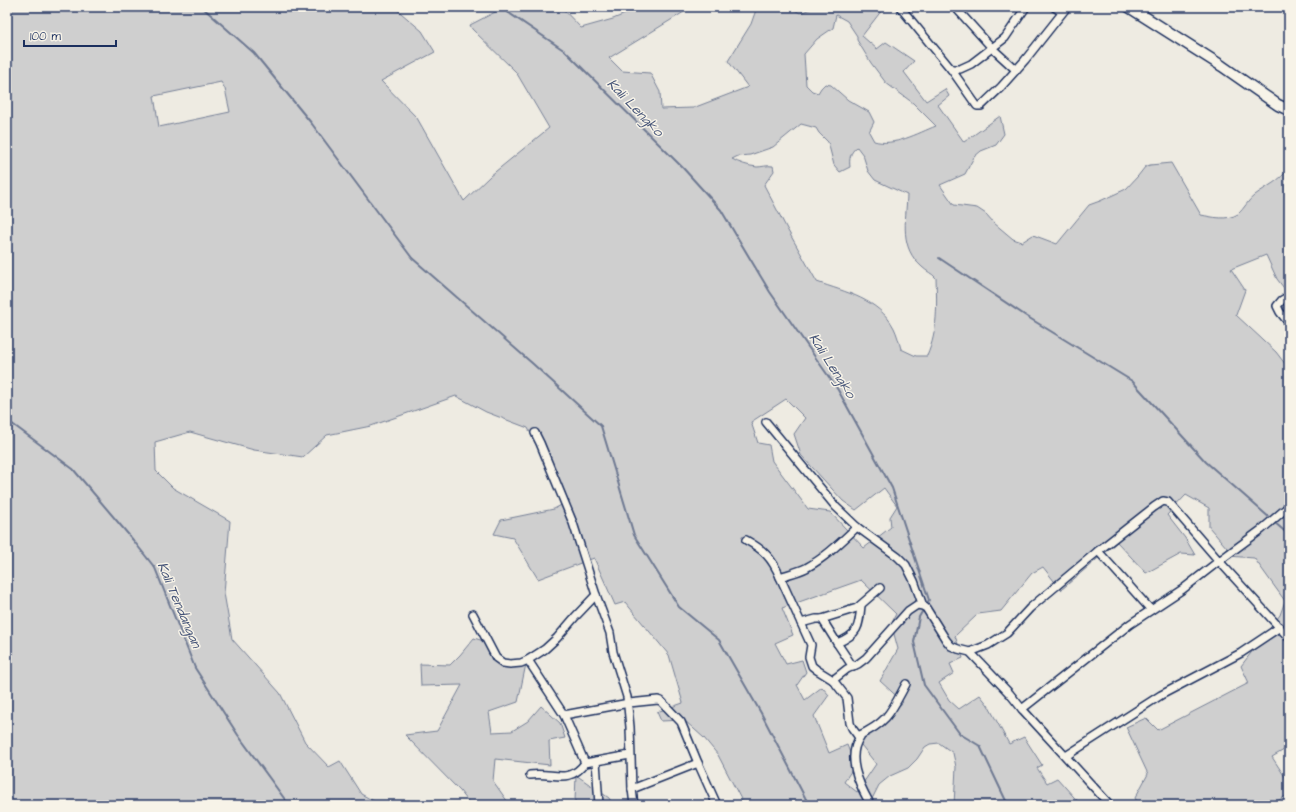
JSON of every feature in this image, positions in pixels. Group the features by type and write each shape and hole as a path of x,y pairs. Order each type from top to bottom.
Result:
{"street":[{"path":"901,7 952,69 977,106 979,106 1001,87 1064,10 1054,7"},
{"path":"955,7 993,49 1016,70"},
{"path":"952,69 956,70 966,67 993,49 1005,38 1026,7"},
{"path":"1129,7 1222,66 1278,106 1289,110"},
{"path":"1289,296 1282,300 1277,306 1289,323"},
{"path":"766,422 836,507 857,527 898,557 906,565 924,607 951,646 970,652 1110,805"},
{"path":"535,433 561,491 573,523 610,633 613,652 629,703 630,755 634,805"},
{"path":"970,652 988,645 1007,633 1030,608 1098,551 1154,507 1166,501 1289,638"},
{"path":"1022,709 1130,624 1261,530 1286,508"},
{"path":"780,577 805,568 820,560 836,548 857,527"},
{"path":"746,540 758,547 767,555 775,567 811,645 809,657 812,666 833,680 847,698 850,723 852,728 860,737 855,746 855,769 857,778 869,802"},
{"path":"1098,551 1151,610"},
{"path":"801,623 816,618 822,619 857,608 880,588"},
{"path":"473,614 496,658 503,663 521,663 545,649 596,595"},
{"path":"837,643 850,636 857,630 860,619 861,605"},
{"path":"833,680 847,669 858,664 873,652 908,611 917,606 924,607"},
{"path":"822,619 853,666"},
{"path":"1066,756 1161,696 1235,656 1280,627"},
{"path":"528,660 564,715 585,763"},
{"path":"858,736 880,724 896,704 906,684"},
{"path":"564,715 629,703 656,700 661,701 682,724 717,805"},
{"path":"530,775 540,774 559,777 568,776 577,772 585,763 630,755"},
{"path":"596,761 599,805"},
{"path":"632,789 698,763"}],"shaded area":[{"path":"7,7 394,7 422,31 435,52 381,81 417,118 464,201 490,176 549,128 516,72 472,29 470,25 505,7 561,7 581,28 613,19 642,7 692,7 609,58 622,71 650,73 660,92 661,109 693,108 748,87 728,61 751,24 757,7 789,7 800,13 815,7 877,7 882,10 862,36 877,49 886,42 914,61 904,72 926,101 945,89 949,96 938,105 964,142 1000,116 1004,134 996,145 981,151 974,157 965,174 940,185 954,205 977,208 986,214 1013,239 1022,242 1033,235 1057,244 1089,205 1126,189 1145,167 1150,165 1171,163 1201,215 1220,218 1238,214 1253,197 1277,180 1289,168 1289,291 1287,292 1277,279 1266,255 1231,269 1245,290 1236,315 1276,352 1289,369 1289,498 1283,504 1289,513 1289,747 1272,757 1289,783 1289,794 1271,805 1139,805 1135,798 1148,774 1126,727 1146,718 1158,730 1249,683 1241,666 1280,615 1285,601 1254,558 1228,556 1227,548 1209,527 1209,508 1186,495 1167,515 1185,538 1195,555 1181,554 1146,573 1117,542 1061,590 1043,567 1032,573 1001,611 978,614 955,636 963,658 950,664 954,673 939,683 949,700 959,709 980,695 988,705 1009,744 1024,737 1042,765 1037,768 1047,783 1057,778 1081,805 954,805 956,767 953,753 939,743 930,744 925,747 917,759 908,768 890,776 879,785 872,799 872,805 744,805 718,755 704,738 684,720 661,721 657,712 683,703 669,655 625,602 615,605 594,558 538,579 513,538 494,534 501,520 554,509 565,503 528,428 486,412 456,396 371,426 327,435 303,457 254,450 190,432 155,442 156,471 173,488 230,521 224,593 232,639 280,693 305,742 329,767 340,761 361,794 381,805 7,805","holes":["836,15 847,21 857,36 857,40 871,63 886,83 913,103 936,126 898,141 874,141 869,132 874,122 869,112 848,100 831,85 825,84 818,93 812,91 806,85 804,54 817,39 833,28","221,82 225,89 230,112 159,127 154,96","801,124 816,128 828,142 834,165 840,172 850,167 850,156 857,147 863,155 868,171 875,180 907,195 905,224 907,243 915,259 922,267 936,278 935,327 931,347 927,356 916,356 901,349 895,330 888,318 870,303 850,293 817,282 764,185 774,171 773,166 754,167 732,159 738,156 750,155 773,147","786,399 805,418 794,434 801,455 843,501 856,510 884,488 897,506 890,517 891,527 864,548 830,512 808,509 772,461 769,445 758,443 751,422","861,580 896,614 891,623 898,649 880,681 903,702 882,724 881,727 858,741 876,764 857,792 844,782 855,765 847,745 829,753 814,716 829,695 822,687 805,700 797,685 806,672 802,660 786,664 775,643 793,635 782,608"]},
{"path":"474,638 490,643 503,660 526,664 518,702 489,712 492,732 512,731 528,721 541,706 560,723 565,738 549,741 550,765 495,759 493,781 510,805 471,805 460,791 405,735 437,731 462,685 421,686 420,664 450,665"},
{"path":"576,775 609,798 613,805 571,805 575,801"}],"waterway":[{"path":"202,7 254,53 312,124 412,258 601,426 634,535 679,607 719,640 761,713 809,805"},
{"name":"Kali Lengko","path":"500,7 565,51 683,168 721,210 770,292 838,390 892,488 929,600 919,617 914,642 924,685 960,734 980,746 1008,805"},
{"path":"939,258 1026,316 1132,381 1206,462 1271,519"},
{"name":"Kali Tendangan","path":"7,420 73,469 155,568 195,668 238,735 289,805"},
{"path":"1274,522 1289,535"}]}
